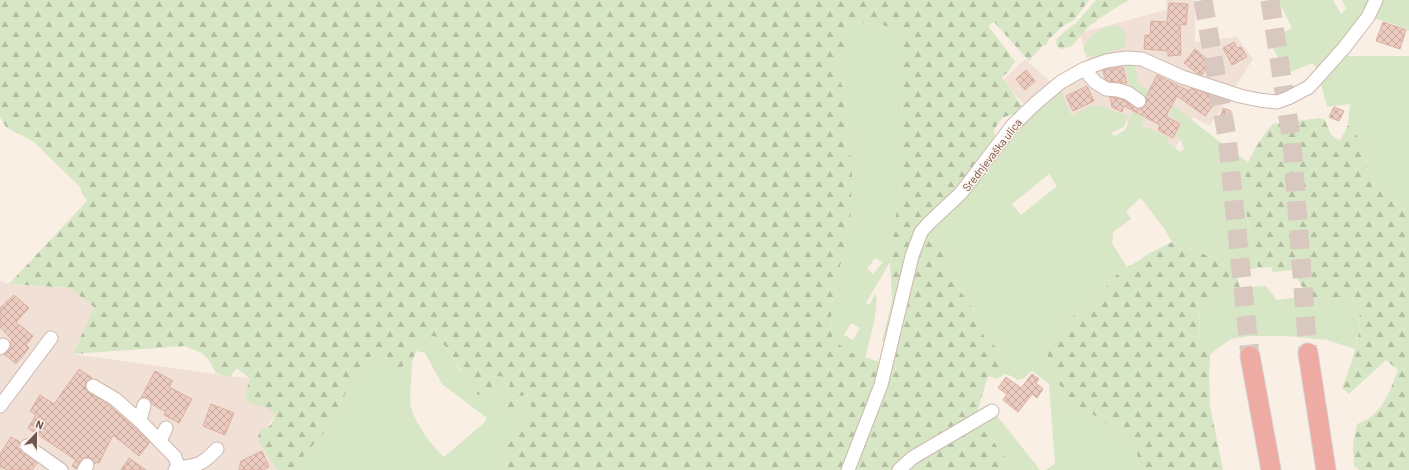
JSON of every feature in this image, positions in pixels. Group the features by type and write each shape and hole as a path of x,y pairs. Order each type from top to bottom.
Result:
{"highway":[{"path":"1308,353 1326,470"},
{"path":"1250,356 1271,470"}],"street":[{"name":"Srednjevaška ulica","path":"848,470 881,385 912,256 921,232 961,194 1013,125 1037,102 1061,82 1084,69 1113,60 1126,58 1142,59 1182,78 1240,96 1277,102 1309,87 1344,48 1368,17 1376,0"},
{"path":"1084,69 1095,82 1106,89 1128,93 1139,101"},
{"path":"0,406 51,338"},
{"path":"93,386 140,421 176,457 176,468 190,467 202,462 218,449"},
{"path":"140,421 144,405"},
{"path":"899,470 912,458 992,411"},
{"path":"160,441 166,428"},
{"path":"27,446 61,470"}],"shaded area":[{"path":"1166,0 1195,0 1195,42 1237,37 1253,59 1210,126 1193,117 1175,149 1102,108 1072,121 1035,116 1002,81 1025,59 1051,82 1088,63 1080,33 1166,10"},
{"path":"0,281 18,285 70,288 94,307 73,354 251,379 275,416 257,439 277,470 0,470"}],"green space":[{"path":"0,0 1089,0 1074,20 1063,26 1048,40 1047,45 1042,46 1029,61 994,22 988,26 1015,61 1009,71 1002,77 1022,106 1014,114 1004,117 999,122 994,130 995,142 972,176 926,220 901,283 891,279 890,262 902,169 901,50 904,40 909,33 906,28 893,28 851,21 846,49 838,56 835,64 844,90 852,171 851,214 831,304 832,339 849,352 883,363 845,470 498,470 506,446 516,436 531,411 531,399 528,395 519,396 513,409 506,408 510,382 505,377 496,376 492,381 491,395 484,397 475,393 447,348 435,336 422,338 412,361 403,366 396,373 387,370 387,359 380,355 371,357 351,384 323,434 291,470 277,470 257,439 260,431 271,425 275,415 268,408 250,403 245,396 250,379 237,368 230,377 216,373 209,360 202,353 184,346 73,354 94,307 70,288 9,284 87,201 79,186 34,142 6,127 0,117"},
{"path":"1096,0 1129,0 1089,26 1072,46 1061,49 1057,46 1056,40 1076,23"},
{"path":"1278,0 1333,0 1341,14 1346,9 1342,0 1373,0 1318,71 1313,63 1293,71 1285,72 1273,48 1280,34 1292,28"},
{"path":"1379,0 1409,0 1409,31 1371,17"},
{"path":"850,21 893,28 906,28 909,33 904,40 901,50 902,169 890,262 866,303 869,305 876,293 877,300 875,317 865,358 848,352 832,339 831,304 851,214 852,171 844,90 835,64 838,56 847,46 847,26","holes":["875,258 883,262 873,274 867,269","851,323 860,328 853,340 844,335"]},
{"path":"1115,25 1126,33 1127,36 1124,47 1096,58 1088,56 1084,51 1084,46 1090,37 1100,30"},
{"path":"1342,56 1409,56 1409,206 1401,205 1387,197 1371,176 1365,161 1363,146 1348,125 1350,104 1327,107 1321,84 1326,75"},
{"path":"1134,63 1139,84 1178,109 1248,162 1244,173 1251,195 1246,213 1258,268 1236,272 1216,259 1172,242 1141,198 1126,211 1131,219 1113,232 1112,243 1127,267 1119,272 1093,302 1077,313 1049,342 1047,354 1057,381 1064,391 1066,406 1075,412 1085,410 1099,418 1124,437 1137,450 1139,470 1045,470 1055,464 1049,384 1032,371 1024,378 1018,380 1005,374 997,379 1003,360 1001,352 985,337 977,325 970,303 951,281 947,259 936,243 924,234 1005,139 1059,87 1071,116 1094,105 1103,106 1128,115 1124,127 1111,133 1114,136 1125,130 1133,111 1144,118 1141,125 1169,138 1167,142 1180,152 1184,149 1181,141 1175,135 1182,124 1169,115 1172,110 1148,96 1146,97 1141,94 1135,96 1131,91 1124,65","holes":["1049,174 1057,186 1021,215 1012,204"]},
{"path":"1320,118 1325,120 1331,135 1340,141 1348,125 1363,146 1367,168 1381,191 1394,202 1409,206 1409,470 1360,470 1354,466 1353,444 1357,424 1372,416 1384,402 1398,370 1386,360 1349,394 1342,388 1353,358 1359,333 1359,311 1355,303 1348,297 1318,301 1309,298 1292,270 1273,272 1271,267 1258,268 1246,212 1251,195 1244,173 1246,167 1260,141 1273,124"},
{"path":"924,234 936,243 947,259 951,281 970,303 977,325 985,337 1001,352 1003,360 997,379 988,376 975,419 895,470 853,470"},
{"path":"1172,242 1216,259 1236,272 1240,288 1218,293 1203,303 1198,314 1200,329 1198,340 1202,348 1210,354 1210,406 1223,470 1139,470 1137,450 1124,437 1099,418 1085,410 1075,412 1066,406 1064,391 1057,381 1047,354 1049,342 1077,313 1093,302 1119,272 1148,254"},
{"path":"891,279 901,283 886,343 882,341 892,301"},
{"path":"1266,286 1277,300 1308,296 1309,299 1318,301 1348,297 1358,308 1360,319 1355,349 1327,340 1287,336 1249,336 1231,339 1210,354 1202,348 1198,340 1200,330 1199,312 1203,304 1218,293 1227,290"},
{"path":"435,336 447,348 461,372 491,381 496,376 505,377 510,382 506,408 513,409 519,396 528,395 531,399 531,411 516,436 506,446 498,470 291,470 323,434 351,384 371,357 380,355 387,359 387,370 403,366 412,361 410,393 411,408 425,435 444,457 484,423 487,418 442,384 425,353 416,351 422,338"},
{"path":"997,416 1040,470 1018,470 1002,454 981,423"},
{"path":"981,423 1002,454 1018,470 904,470"}],"building":[{"path":"1169,3 1188,4 1186,25 1180,24 1181,55 1168,56 1168,51 1144,49 1145,35 1150,35 1151,21 1167,22"},
{"path":"1383,22 1406,30 1400,49 1376,41"},
{"path":"1234,42 1237,48 1241,47 1247,57 1232,65 1223,48"},
{"path":"1195,49 1211,63 1202,75 1198,74 1184,63"},
{"path":"1123,67 1127,83 1109,81 1105,79 1103,70"},
{"path":"1026,70 1035,81 1025,90 1016,79"},
{"path":"1157,75 1189,91 1191,88 1215,96 1218,99 1205,116 1177,96 1166,116 1180,124 1173,138 1158,130 1160,125 1124,106 1122,112 1112,107 1110,97 1124,100 1138,109 1143,108 1146,105 1146,97"},
{"path":"1087,86 1094,101 1073,111 1066,96"},
{"path":"1334,107 1344,111 1339,121 1329,117"},
{"path":"1223,108 1231,111 1228,120 1220,117"},
{"path":"14,295 29,308 16,322 33,336 26,345 29,348 16,364 4,354 11,347 10,342 12,340 0,327 0,308"},
{"path":"79,369 92,378 86,382 86,390 110,406 150,442 139,456 113,435 99,463 96,462 95,464 91,458 83,458 76,469 72,466 76,460 28,428 36,415 30,411 40,395 54,404"},
{"path":"155,371 173,381 169,387 192,399 179,423 164,415 166,412 152,404 146,397 141,398"},
{"path":"1032,374 1039,379 1036,383 1043,389 1037,398 1032,394 1018,412 1003,400 1007,394 998,388 1006,377 1021,388"},
{"path":"211,404 234,413 225,435 203,426"},
{"path":"11,437 20,442 17,447 37,463 32,470 8,470 0,467 0,454"},
{"path":"262,451 269,467 263,470 239,470 241,461"},
{"path":"129,458 146,470 121,470"}],"tunnel":[{"path":"1203,0 1227,137 1250,356"},
{"path":"1270,0 1292,143 1308,353"}]}
